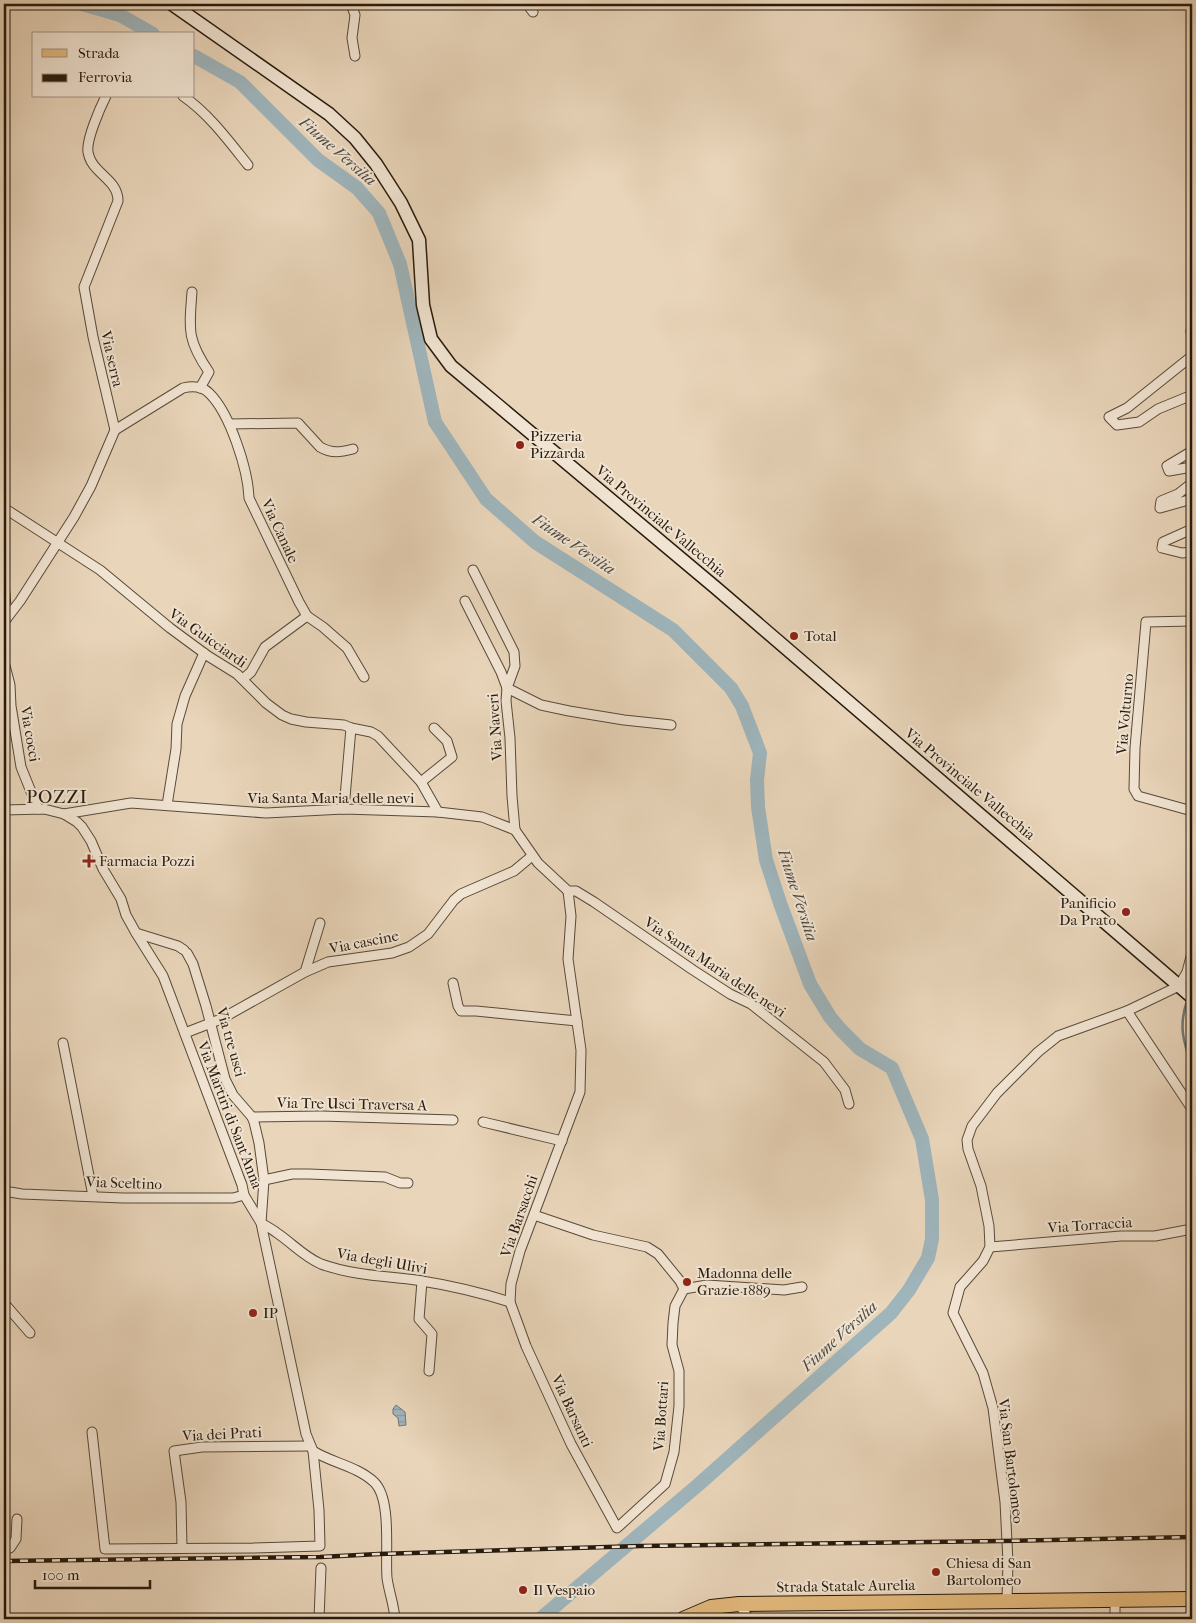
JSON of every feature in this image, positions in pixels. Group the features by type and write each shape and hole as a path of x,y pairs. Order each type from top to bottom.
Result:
{"main road":[{"name":"Via Provinciale Vallecchia","path":"172,4 329,114 355,138 376,164 402,203 419,240 423,305 431,339 451,366 716,588 1192,996"},
{"name":"Strada Statale Aurelia","path":"683,1619 711,1607 740,1604 1192,1598"}],"street":[{"path":"351,4 355,15 352,38 355,56"},
{"path":"527,4 533,12"},
{"name":"Via serra","path":"105,98 96,118 88,151 97,169 113,185 118,193 118,201 84,287 92,337 115,430"},
{"path":"186,98 212,121 248,165"},
{"path":"5,620 47,560 91,486 115,430 183,388 192,386 200,388 209,372 196,353 191,338 192,292"},
{"path":"1192,330 1192,338"},
{"path":"1192,356 1127,408 1109,417 1117,425 1139,422 1158,409 1192,395"},
{"name":"Via Canale","path":"200,388 208,392 230,424 249,482 249,498 307,616 347,648 364,677"},
{"path":"230,424 298,423 325,450 338,452 353,449"},
{"path":"1192,451 1167,466 1169,471 1192,467"},
{"path":"1192,483 1178,494 1161,501 1160,508 1192,499"},
{"name":"Via Guicciardi","path":"4,508 100,570 154,616 243,679 266,704 282,715 306,722 344,725 371,732 378,736 421,782 438,812"},
{"path":"1192,528 1163,542 1162,548 1182,553 1192,552"},
{"path":"473,570 514,652 515,666 507,688 541,705 569,712 671,725"},
{"path":"4,584 5,620"},
{"name":"Via Naveri","path":"465,601 501,672 507,688 506,701 515,830"},
{"path":"243,679 252,672 265,646 307,616"},
{"name":"Via Volturno","path":"1192,622 1146,622 1135,748 1134,788 1138,796 1192,811"},
{"path":"167,805 176,749 177,724 185,696 204,653"},
{"name":"Via cocci","path":"4,662 10,685 11,706 21,767 38,808"},
{"path":"344,809 351,728"},
{"path":"421,782 452,757 447,740 434,728"},
{"name":"Via Santa Maria delle nevi","path":"64,814 131,803 266,813 344,809 438,812 482,817 515,830 532,856 568,892 576,891 594,902 693,970 730,994 751,1004 824,1062 845,1090 849,1104"},
{"path":"4,810 38,808 64,814"},
{"name":"Via Martiri di Sant'Anna","path":"64,814 78,822 91,841 103,869 121,899 136,933 163,976 242,1185 244,1195 261,1223 289,1360 311,1448 319,1510 320,1546 182,1548"},
{"name":"Via cascine","path":"185,1033 221,1019 305,972 334,961 392,953 409,947 428,934 460,894 514,871 532,856"},
{"name":"Via Barsacchi","path":"510,1302 511,1284 520,1251 580,1092 581,1050 568,959 571,916 568,892"},
{"path":"305,972 320,923"},
{"name":"Via tre usci","path":"136,933 178,946 186,952 193,964 225,1079 233,1095 252,1116 259,1143 264,1180 261,1223"},
{"path":"990,1247 989,1226 981,1186 968,1149 967,1140 972,1126 997,1093 1038,1052 1058,1036 1127,1011 1179,986 1187,972 1192,953"},
{"path":"453,983 458,1006 461,1011 577,1021"},
{"path":"1127,1011 1192,1109"},
{"path":"63,1043 93,1196"},
{"name":"Via Tre Usci Traversa A","path":"252,1116 453,1120"},
{"path":"483,1122 562,1141"},
{"path":"264,1180 292,1174 309,1174 385,1177 408,1184"},
{"name":"Via Sceltino","path":"4,1191 22,1194 123,1198 233,1198 244,1195"},
{"path":"534,1215 593,1235 647,1247 658,1254 680,1281 684,1289 707,1285 784,1290 802,1287"},
{"name":"Via degli Ulivi","path":"261,1223 278,1233 301,1253 320,1264 366,1275 422,1281 485,1294 510,1302"},
{"name":"Via Torraccia","path":"990,1247 1121,1236 1155,1236 1192,1230"},
{"name":"Via San Bartolomeo","path":"990,1247 983,1261 960,1287 953,1313 983,1373 993,1408 1004,1502 1008,1562 1008,1600"},
{"path":"422,1281 419,1319 432,1334 429,1371"},
{"name":"Via Bottari","path":"617,1528 664,1484 674,1452 678,1414 679,1371 672,1345 673,1323 675,1306 684,1289"},
{"name":"Via Barsanti","path":"510,1302 514,1318 526,1346 571,1444 617,1528"},
{"path":"4,1303 30,1333"},
{"path":"92,1432 105,1549 182,1548"},
{"name":"Via dei Prati","path":"182,1548 181,1502 174,1451 202,1447 311,1448"},
{"path":"311,1448 326,1459 366,1476 372,1480 380,1491 384,1504 388,1581 394,1604 395,1619"},
{"path":"4,1549 10,1548 16,1539 17,1519"},
{"path":"319,1619 321,1568"},
{"path":"1115,1599 1115,1619"},
{"path":"740,1604 750,1619"}],"water":[{"path":"396,1405 405,1412 406,1425 399,1426 398,1418 393,1414 393,1409"}],"waterway":[{"name":"Fiume Versilia","path":"82,4 120,15 150,32"},
{"name":"Fiume Versilia","path":"195,57 240,82 318,160 357,188 379,213 400,264 435,422 486,499 535,542 673,630 731,688 742,706 760,753 757,780 758,807 766,860 810,984 830,1017 841,1030 860,1049 892,1068 922,1139 932,1200 932,1239 928,1258 909,1290 891,1313 698,1485 540,1619"},
{"path":"1187,1001 1184,1010 1183,1035 1192,1067"}],"railway":[{"path":"4,1561 320,1557 641,1546 1192,1537"}],"place":[{"name":"Pizzeria Pizzarda","path":"520,445"},
{"name":"Total","path":"794,636"},
{"name":"Farmacia Pozzi","path":"89,861"},
{"name":"Panificio Da Prato","path":"1126,912"},
{"name":"Madonna delle Grazie 1889","path":"687,1282"},
{"name":"IP","path":"253,1313"},
{"name":"Chiesa di San Bartolomeo","path":"936,1572"},
{"name":"Il Vespaio","path":"523,1590"}],"district":[{"name":"POZZI","path":"57,797"}]}
